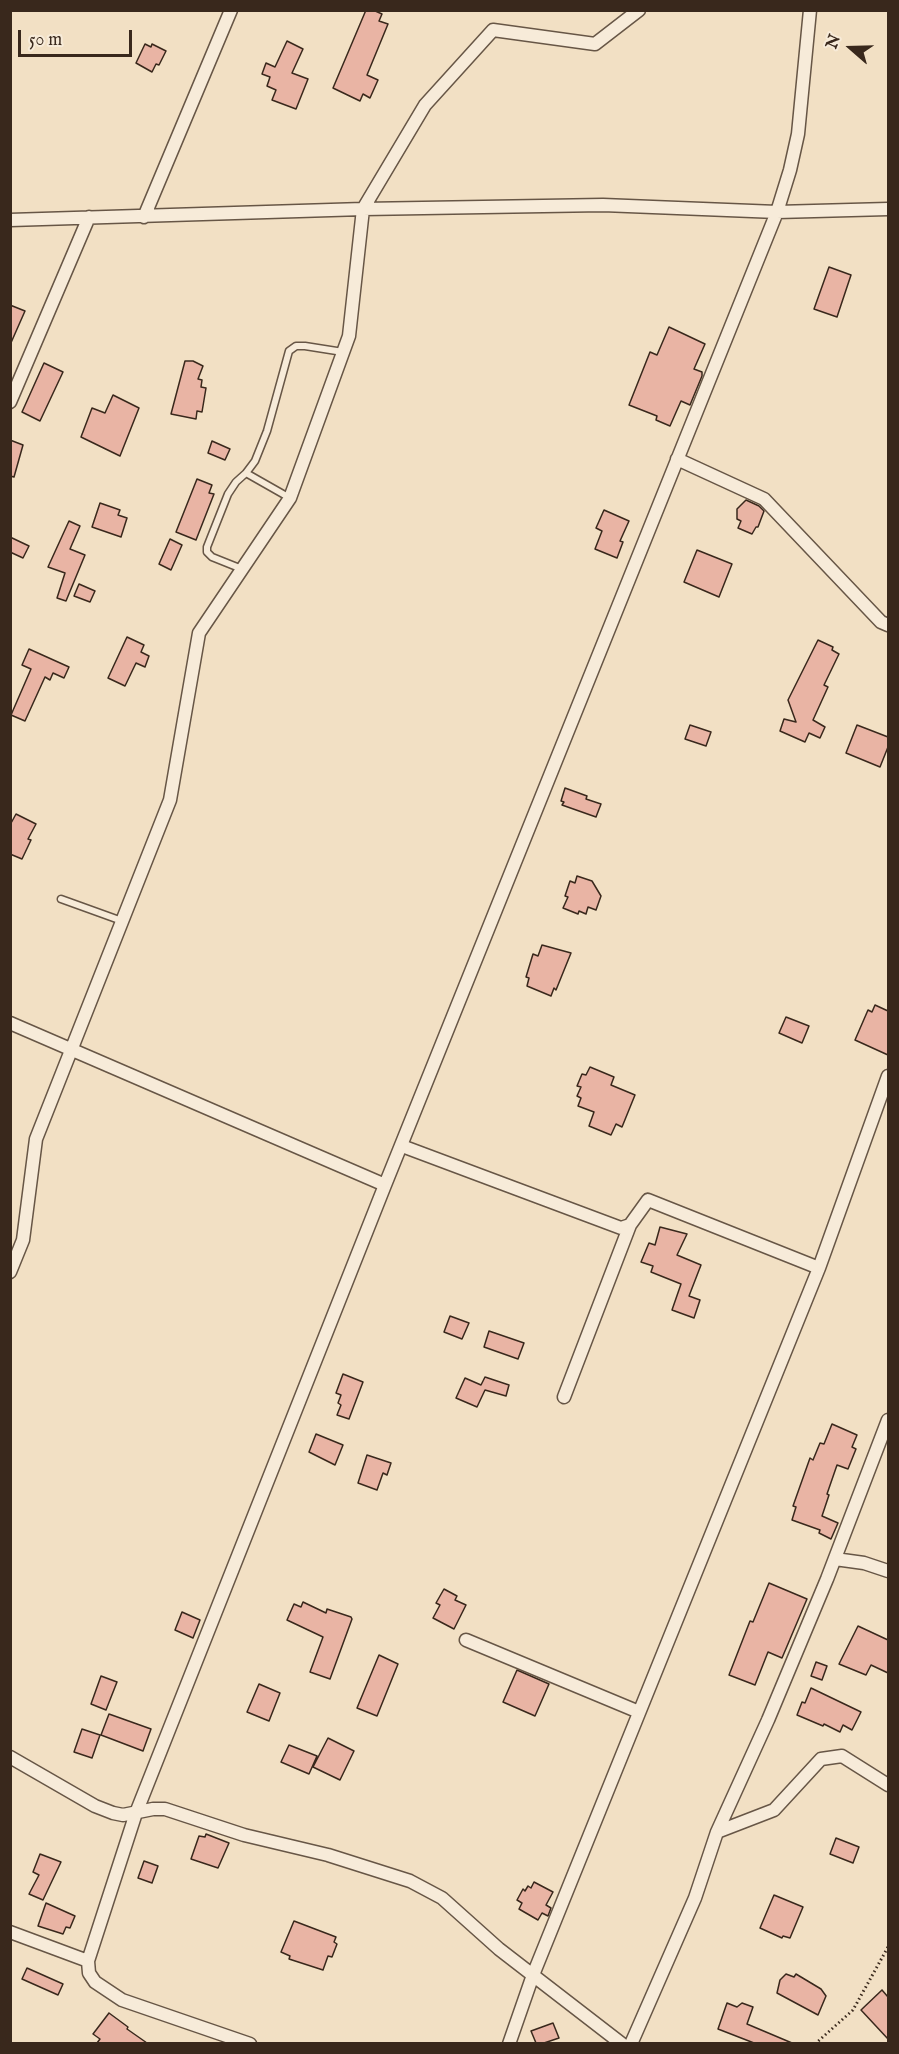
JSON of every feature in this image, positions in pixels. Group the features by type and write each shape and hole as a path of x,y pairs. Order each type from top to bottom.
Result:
{"street":[{"path":"144,217 231,10"},
{"path":"10,1272 23,1240 36,1139 170,800 199,633 290,498 350,336 363,209 425,105 493,30 595,44 639,10"},
{"path":"250,2043 122,2000 95,1982 88,1973 88,1961 135,1813 777,212 798,134 810,10"},
{"path":"10,220 363,209 603,206 777,212 888,209"},
{"path":"10,402 89,217"},
{"path":"677,459 764,500 881,622 888,626"},
{"path":"10,1023 385,1185"},
{"path":"509,2043 533,1975 819,1268 888,1076"},
{"path":"402,1146 621,1228 630,1225"},
{"path":"564,1397 630,1225 648,1200 819,1268"},
{"path":"631,2043 695,1898 717,1832 768,1720 835,1559 888,1420"},
{"path":"835,1559 864,1563 888,1571"},
{"path":"466,1640 639,1712"},
{"path":"717,1832 774,1810 821,1759 842,1756 888,1785"},
{"path":"10,1757 113,1814 165,1809 244,1835 328,1855 410,1881 442,1898 500,1949 622,2043"},
{"path":"10,1932 88,1961"}],"lane":[{"path":"242,569 212,557 207,552 207,547 228,494 255,461 267,431 289,351 296,346 305,346 344,352"},
{"path":"246,473 290,498"},
{"path":"61,899 122,921"}],"path":[{"path":"815,2043 854,2010 888,1947"}],"building":[{"path":"366,10 382,14 379,21 388,24 367,75 378,80 370,98 363,94 360,101 333,88"},
{"path":"287,41 303,49 292,73 308,79 296,109 272,100 276,90 267,86 270,77 262,74 266,63 275,67"},
{"path":"145,44 151,47 152,44 166,51 159,65 156,64 152,72 136,63"},
{"path":"829,267 851,275 837,317 814,309"},
{"path":"10,305 25,311 10,345"},
{"path":"669,327 705,344 694,369 702,372 702,376 690,405 681,401 670,426 656,420 657,416 629,405 650,352 657,355"},
{"path":"185,361 193,361 203,366 198,379 202,380 201,387 206,388 202,412 197,411 196,419 171,414"},
{"path":"44,363 63,372 40,421 22,412"},
{"path":"113,395 139,408 120,456 81,437 92,408 105,413"},
{"path":"10,440 23,445 14,477 10,476"},
{"path":"212,441 230,449 225,460 208,453"},
{"path":"197,479 212,485 209,493 214,494 196,540 176,532"},
{"path":"746,500 764,511 758,527 752,534 738,528 741,521 737,519 737,509"},
{"path":"100,503 120,510 118,515 127,518 121,537 92,527"},
{"path":"604,510 629,521 620,541 623,542 617,558 595,549 602,531 596,528"},
{"path":"69,521 80,526 70,549 85,555 66,601 57,598 65,573 48,567"},
{"path":"10,537 29,546 23,558 10,552"},
{"path":"170,539 182,545 171,570 159,564"},
{"path":"697,550 732,564 719,597 684,582"},
{"path":"79,584 95,591 90,602 74,596"},
{"path":"127,637 144,645 141,652 149,656 145,667 136,663 125,686 108,678"},
{"path":"818,640 833,647 832,650 839,654 824,685 828,687 813,720 825,727 820,738 809,733 805,742 780,731 784,719 796,722 788,700"},
{"path":"29,649 69,667 64,678 53,673 50,680 45,677 25,721 11,715 31,669 22,665"},
{"path":"690,725 711,732 706,746 685,739"},
{"path":"857,725 888,737 888,747 880,767 846,753"},
{"path":"565,788 601,804 596,817 562,805"},
{"path":"16,814 36,824 28,839 31,840 22,859 10,854 10,825"},
{"path":"577,876 592,881 601,896 596,910 588,907 586,914 579,911 578,914 563,908 568,897 565,896 570,881 575,883"},
{"path":"542,945 571,953 556,990 554,988 551,996 527,986 529,978 526,977 533,954 538,956"},
{"path":"875,1005 888,1011 888,1055 855,1040 868,1010 872,1012"},
{"path":"786,1017 809,1026 802,1043 779,1033"},
{"path":"590,1067 614,1077 611,1085 635,1095 622,1127 616,1124 611,1135 589,1126 594,1112 578,1106 581,1098 577,1096 581,1087 577,1086 582,1074 586,1075"},
{"path":"660,1227 687,1234 677,1255 701,1265 689,1296 700,1300 694,1318 672,1310 681,1284 651,1272 653,1266 641,1262 649,1243 655,1245"},
{"path":"450,1316 469,1323 462,1339 444,1332"},
{"path":"489,1331 524,1343 518,1359 484,1347"},
{"path":"343,1374 363,1382 349,1419 337,1415 341,1405 338,1403 341,1395 336,1393"},
{"path":"485,1377 509,1385 506,1396 485,1390 477,1407 456,1398 465,1378 481,1385"},
{"path":"832,1424 857,1435 852,1447 856,1449 848,1469 837,1465 827,1494 829,1495 822,1516 838,1523 831,1539 819,1533 820,1530 792,1520 796,1507 793,1506 810,1458 813,1460 820,1443 824,1444"},
{"path":"316,1434 343,1445 335,1465 309,1452"},
{"path":"367,1455 391,1463 387,1475 383,1473 377,1490 358,1483"},
{"path":"769,1583 807,1599 782,1658 768,1652 755,1685 729,1675 750,1621 753,1622"},
{"path":"444,1589 457,1596 455,1600 466,1605 454,1629 433,1618 440,1605 436,1603"},
{"path":"303,1602 326,1613 327,1609 352,1619 330,1679 310,1672 323,1637 287,1620 294,1604 301,1607"},
{"path":"182,1612 200,1620 193,1638 175,1630"},
{"path":"858,1626 888,1640 888,1673 871,1665 866,1675 839,1664"},
{"path":"379,1655 398,1664 377,1716 357,1708"},
{"path":"816,1662 827,1666 822,1680 811,1676"},
{"path":"517,1670 549,1684 535,1716 503,1702"},
{"path":"101,1676 117,1682 106,1710 91,1704"},
{"path":"259,1684 280,1693 269,1721 247,1712"},
{"path":"811,1688 861,1712 852,1730 843,1725 840,1732 797,1715"},
{"path":"109,1714 151,1729 143,1751 101,1735"},
{"path":"82,1729 100,1735 92,1758 74,1752"},
{"path":"328,1738 354,1751 340,1780 313,1767"},
{"path":"289,1745 317,1756 309,1774 281,1762"},
{"path":"206,1834 229,1843 218,1868 191,1859 199,1836 205,1837"},
{"path":"836,1838 859,1847 853,1863 830,1854"},
{"path":"40,1854 61,1862 43,1900 29,1894 39,1875 33,1872"},
{"path":"144,1861 158,1866 152,1883 138,1878"},
{"path":"534,1882 553,1892 546,1905 551,1908 548,1916 542,1913 538,1920 519,1909 522,1903 517,1900 523,1889 525,1891 528,1886 531,1888"},
{"path":"774,1895 803,1907 790,1938 783,1936 782,1938 760,1928"},
{"path":"46,1903 75,1916 70,1928 66,1927 63,1934 38,1926"},
{"path":"294,1921 336,1937 334,1942 337,1944 332,1957 328,1956 323,1970 289,1959 290,1956 281,1952"},
{"path":"27,1968 63,1984 58,1995 22,1979"},
{"path":"786,1974 794,1977 796,1974 821,1989 826,1996 818,2015 777,1993 780,1980"},
{"path":"882,1990 888,1997 888,2039 861,2010"},
{"path":"727,2003 737,2007 742,2003 753,2007 747,2024 792,2043 754,2043 718,2029"},
{"path":"109,2013 147,2043 97,2043 100,2039 93,2034"},
{"path":"553,2023 559,2038 536,2043 531,2031"}]}
